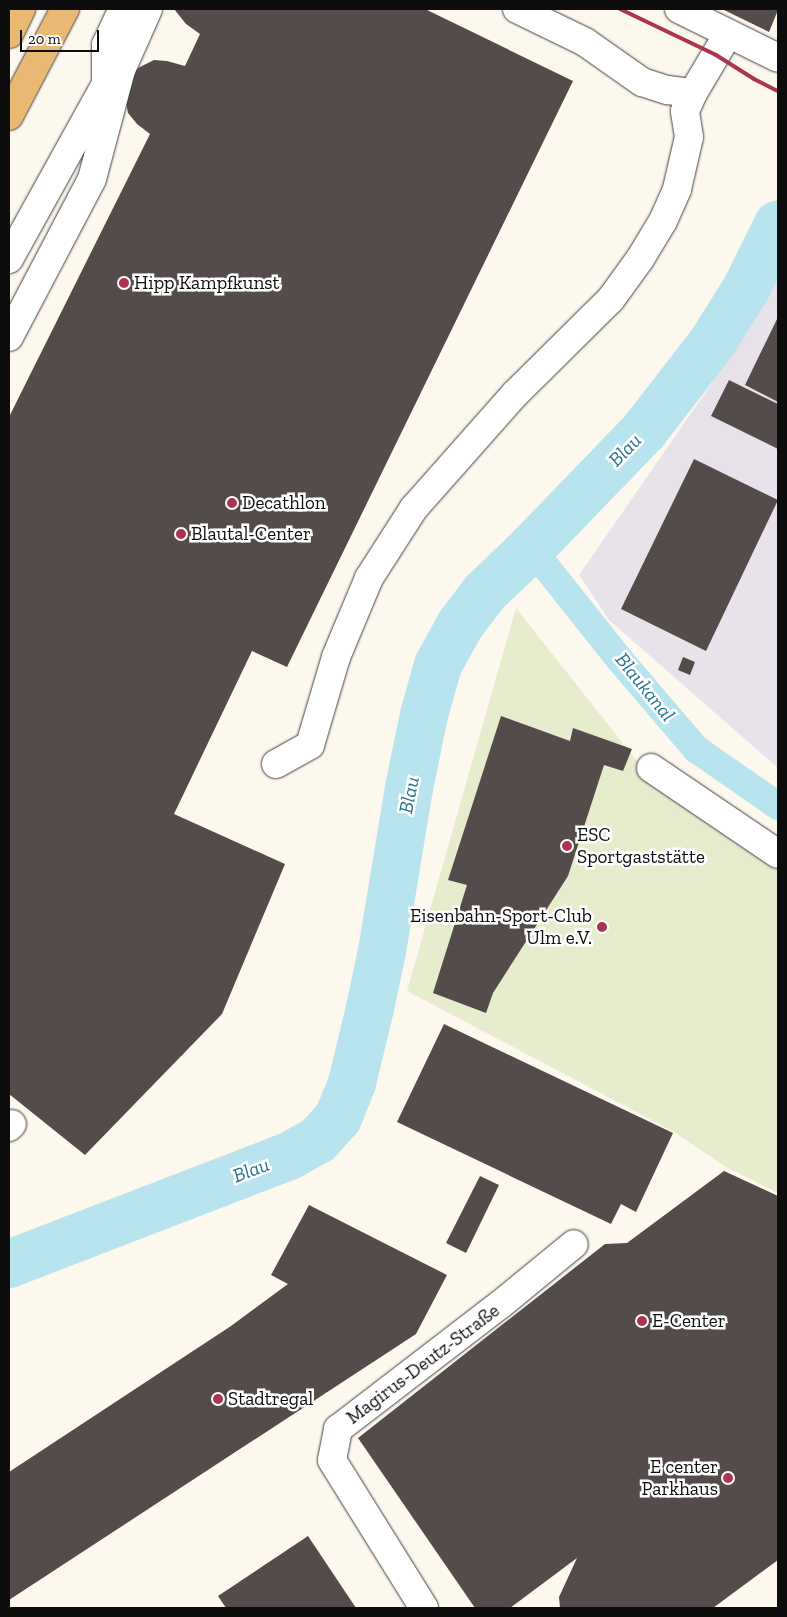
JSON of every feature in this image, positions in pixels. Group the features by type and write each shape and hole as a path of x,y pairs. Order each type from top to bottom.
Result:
{"main road":[{"path":"9,34 21,9"},
{"path":"9,116 65,9"}],"street":[{"path":"9,336 92,179 121,70 148,9"},
{"path":"517,9 585,42 642,82 667,90 693,93"},
{"path":"679,9 773,55"},
{"path":"9,259 106,84 106,45 120,22"},
{"path":"276,764 310,745 336,657 369,578 414,508 515,394 611,300 640,259 663,221 677,189 689,137 685,110 728,34"},
{"path":"651,768 778,854"},
{"name":"Magirus-Deutz-Straße","path":"424,1608 332,1460 338,1428 501,1304 574,1244"}],"shaded area":[{"path":"778,277 778,768 609,620 579,575 737,347"}],"green space":[{"name":"Eisenbahn-Sport-Club Ulm e.V.","path":"516,608 651,779 778,863 778,1193 726,1167 674,1132 407,991"}],"building":[{"name":"Blautal-Center","path":"174,9 425,9 573,81 287,667 252,651 174,814 285,864 222,1014 85,1155 9,1094 9,417 150,134 137,124 128,113 125,98 128,83 138,68 154,60 185,66 200,34 186,24"},
{"path":"722,9 778,9 778,10 769,32"},
{"path":"778,317 778,402 745,385"},
{"path":"729,380 778,404 778,449 711,416"},
{"path":"694,459 778,500 706,651 621,609"},
{"path":"683,657 695,662 690,675 678,670"},
{"path":"501,716 570,741 573,728 632,749 623,771 604,765 568,876 493,993 486,1013 433,993 467,885 448,880"},
{"path":"444,1024 673,1133 636,1212 621,1204 611,1224 397,1122"},
{"name":"E-Center","path":"724,1171 778,1196 778,1560 713,1608 560,1608 559,1597 577,1558 510,1608 475,1608 358,1438 605,1244 627,1243"},
{"path":"480,1176 499,1185 466,1253 446,1243"},
{"name":"Stadtregal","path":"309,1205 447,1275 416,1334 9,1600 9,1472 231,1326 288,1284 271,1275"},
{"path":"308,1536 356,1608 226,1608 218,1596"}],"waterway":[{"name":"Blau","path":"9,1264 289,1156 318,1140 338,1118 352,1083 370,1008 382,951 409,788 424,715 438,665 460,625 485,592 531,548 644,431 712,343 746,289 778,224"},
{"name":"Blaukanal","path":"531,548 620,660 696,749 778,806"}],"railway":[{"path":"620,9 716,55 754,79 778,91"}],"place":[{"name":"Hipp Kampfkunst","path":"124,283"},
{"name":"Decathlon","path":"232,503"},
{"name":"Blautal-Center","path":"181,534"},
{"name":"ESC Sportgaststätte","path":"567,846"},
{"name":"Eisenbahn-Sport-Club Ulm e.V.","path":"602,927"},
{"name":"E-Center","path":"642,1321"},
{"name":"Stadtregal","path":"218,1399"},
{"name":"E center Parkhaus","path":"728,1478"}]}
